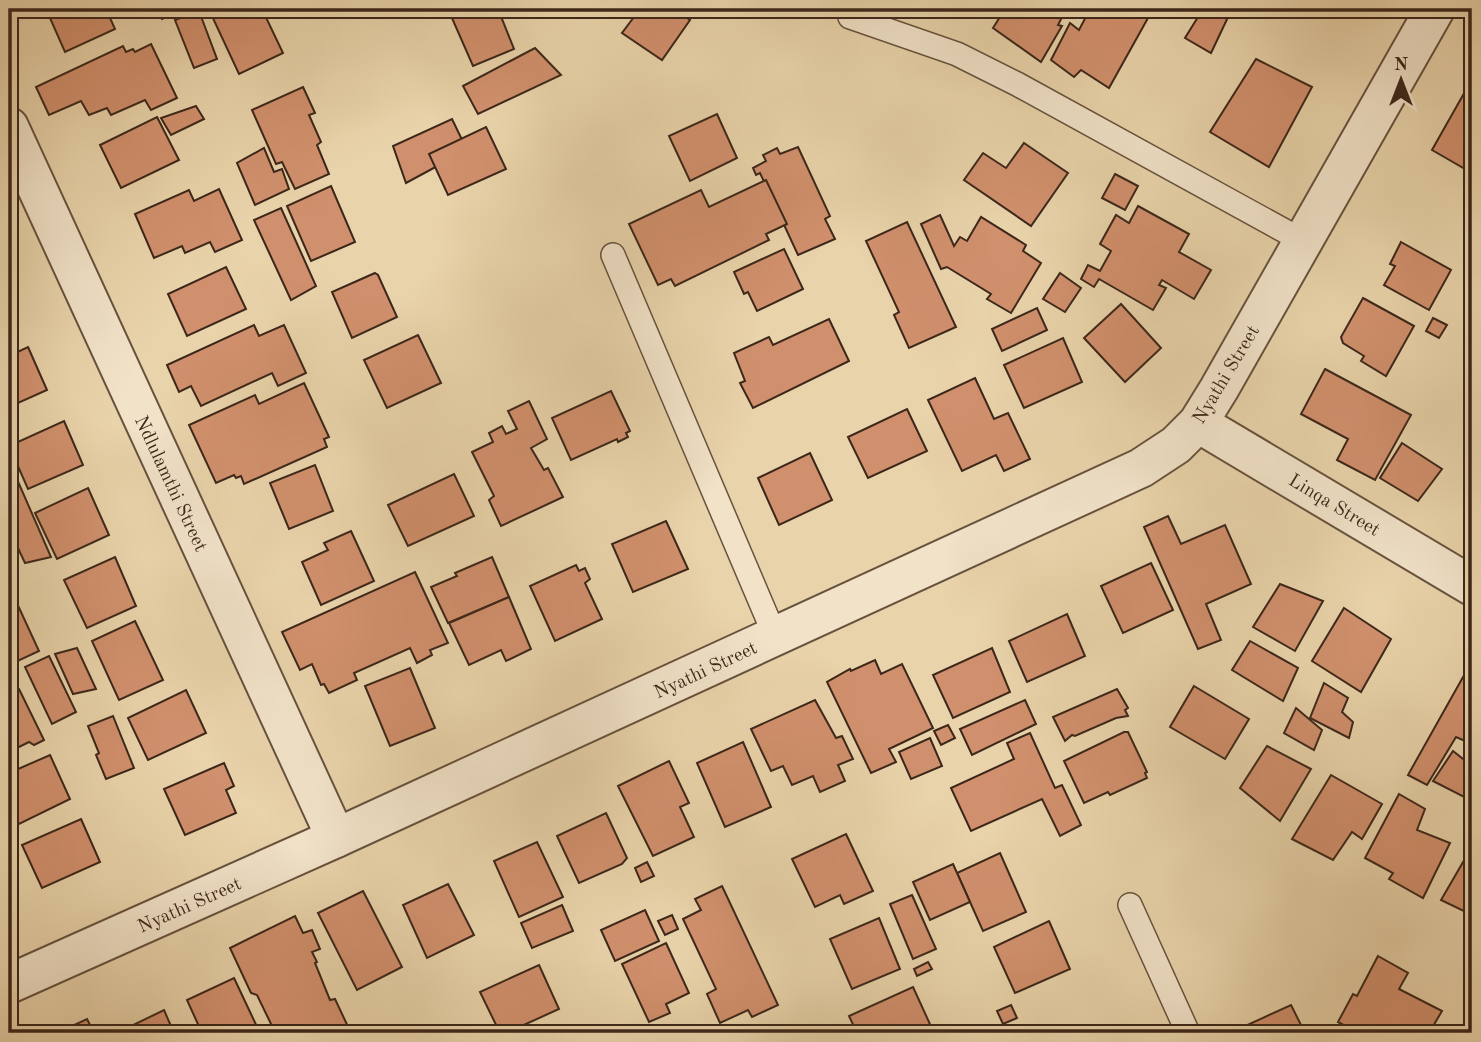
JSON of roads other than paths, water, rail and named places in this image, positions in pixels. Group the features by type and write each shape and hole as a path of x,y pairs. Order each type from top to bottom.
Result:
{"street":[{"name":"Nyathi Street","path":"9,984 336,838 1141,468 1176,445 1198,423 1435,9"},
{"name":"Ndlulamthi Street","path":"9,127 336,838"},
{"name":"Linqa Street","path":"1198,423 1472,586"}],"lane":[{"path":"850,17 957,54 1017,84 1303,241"},
{"path":"613,255 775,636"},
{"path":"1130,905 1188,1033"}]}
